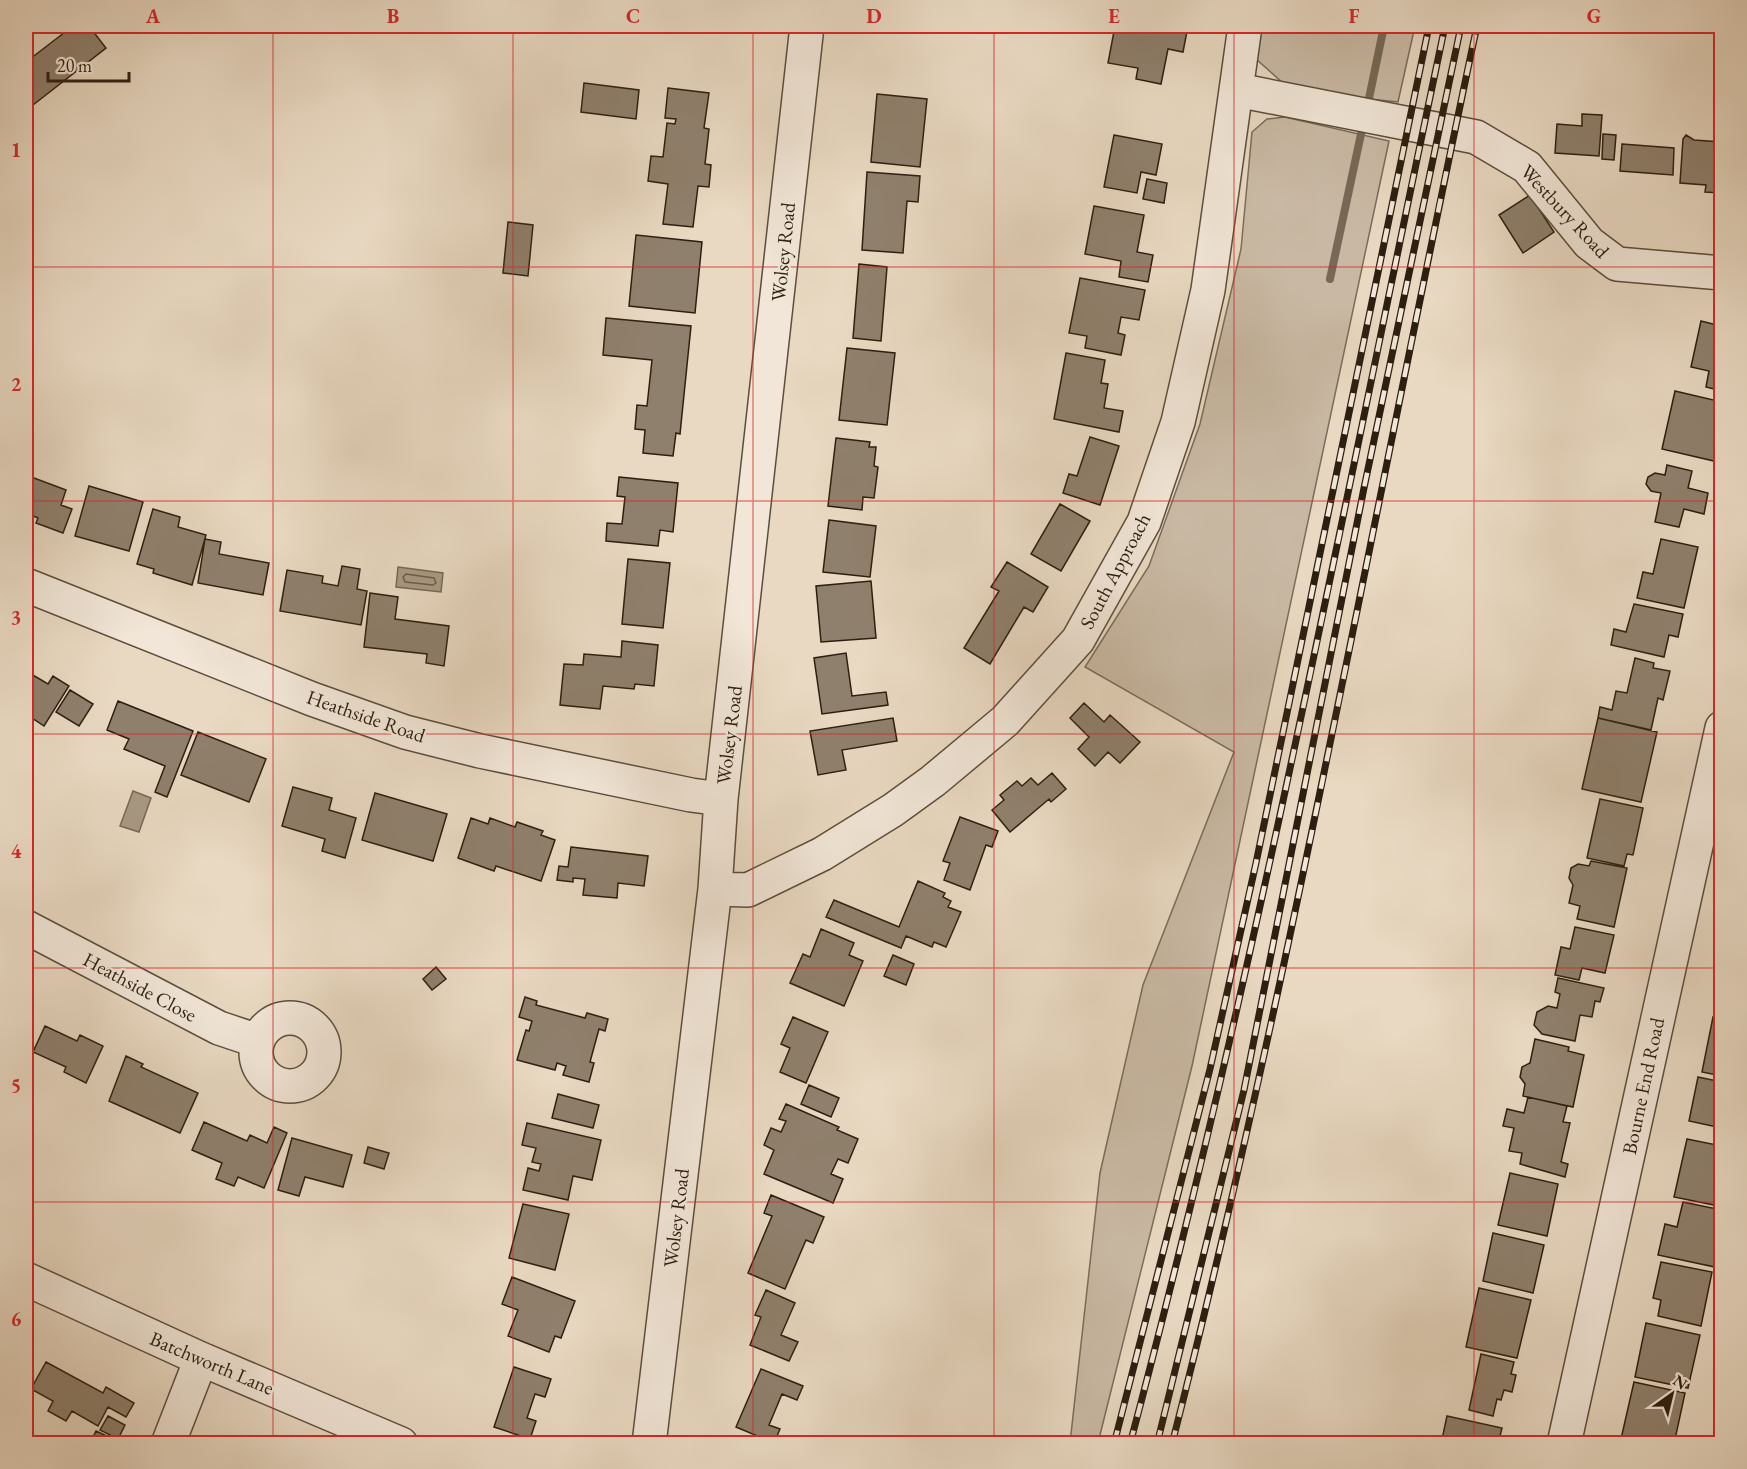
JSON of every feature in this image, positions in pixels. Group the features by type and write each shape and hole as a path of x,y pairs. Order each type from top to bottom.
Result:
{"street":[{"name":"Wolsey Road","path":"650,1443 715,889 721,799 807,26"},
{"name":"South Approach","path":"715,889 748,890 822,854 893,810 933,781 1005,721 1078,640 1144,522 1178,422 1208,290 1245,26"},
{"name":"Westbury Road","path":"1237,90 1476,137 1527,167 1589,243 1617,264 1722,273"},
{"name":"Heathside Road","path":"26,585 312,699 405,732 492,753 691,795 721,799"},
{"name":"Bourne End Road","path":"1564,1443 1722,728"},
{"name":"Heathside Close","path":"26,927 219,1028 258,1041"},
{"name":"Batchworth Lane","path":"26,1279 201,1359 401,1443"},
{"path":"168,1443 201,1359"}],"shaded area":[{"path":"1260,26 1415,26 1398,102 1292,91 1256,59"},
{"path":"1285,117 1389,141 1192,1066 1098,1443 1070,1443 1100,1173 1143,985 1234,752 1085,667 1149,566 1200,424 1241,249 1252,132 1267,119"}],"water":[{"path":"398,567 443,573 441,592 396,587"},
{"path":"133,791 151,798 139,832 120,826"}],"building":[{"path":"73,26 89,26 106,48 33,105 26,95 26,62"},
{"path":"1115,26 1149,31 1150,26 1188,26 1183,52 1168,49 1161,84 1136,79 1138,68 1108,63"},
{"path":"584,83 639,90 636,119 581,112"},
{"path":"668,88 709,93 704,128 709,129 705,164 711,165 709,187 698,186 693,227 663,224 668,184 648,181 651,156 663,157 667,123 675,124 676,119 665,118"},
{"path":"877,94 927,99 920,167 871,162"},
{"path":"1582,114 1602,115 1599,156 1555,153 1557,124 1582,126"},
{"path":"1603,134 1616,135 1614,160 1602,159"},
{"path":"1114,135 1162,144 1156,175 1141,172 1137,193 1104,187"},
{"path":"1686,135 1694,140 1722,142 1722,193 1705,192 1706,185 1680,183 1683,139"},
{"path":"1622,144 1674,148 1673,175 1620,171"},
{"path":"867,172 920,176 918,202 907,201 903,253 862,250"},
{"path":"1147,179 1167,183 1164,203 1143,199"},
{"path":"1530,195 1554,232 1523,253 1499,215"},
{"path":"1094,206 1144,215 1137,252 1153,255 1148,282 1119,277 1121,261 1085,254"},
{"path":"508,222 533,225 528,276 503,273"},
{"path":"636,235 702,242 695,313 629,306"},
{"path":"859,264 887,267 881,341 853,338"},
{"path":"1080,278 1145,290 1139,320 1121,317 1118,333 1125,335 1121,355 1085,348 1087,336 1069,333"},
{"path":"606,318 691,326 680,434 676,433 673,456 643,453 645,430 635,429 637,405 647,406 652,360 603,355"},
{"path":"1701,321 1721,326 1718,338 1722,339 1722,391 1706,387 1709,371 1691,367"},
{"path":"847,348 895,353 887,425 839,420"},
{"path":"1066,353 1105,360 1101,383 1108,384 1104,408 1123,411 1119,432 1054,419"},
{"path":"1675,391 1722,402 1722,429 1714,461 1662,449"},
{"path":"1090,437 1119,446 1100,505 1063,493 1069,474 1077,476"},
{"path":"836,438 870,442 869,447 876,447 874,466 878,467 874,498 863,497 862,510 828,506"},
{"path":"1667,465 1692,471 1688,488 1708,493 1704,514 1684,509 1679,527 1655,522 1661,493 1651,491 1646,484 1648,477 1655,473 1665,475"},
{"path":"26,475 66,490 61,505 72,509 63,533 36,523 38,518 26,513"},
{"path":"619,477 678,483 673,532 660,530 658,546 606,541 607,523 622,524 625,497 617,496"},
{"path":"89,486 143,502 129,551 75,536"},
{"path":"1060,504 1090,521 1061,571 1031,554"},
{"path":"153,509 180,517 178,527 206,535 192,585 153,573 154,569 137,564"},
{"path":"829,520 876,526 870,577 823,572"},
{"path":"205,539 221,542 219,554 269,563 263,595 198,583"},
{"path":"1661,539 1698,547 1684,608 1637,598 1643,572 1653,574"},
{"path":"628,559 670,563 663,628 622,624"},
{"path":"1007,562 1048,587 1033,612 1024,607 990,664 964,648 999,591 991,587"},
{"path":"342,566 360,569 357,589 367,591 361,625 280,611 287,570 323,576 322,583 338,586"},
{"path":"871,581 876,638 821,642 816,586"},
{"path":"370,593 398,597 395,619 449,626 444,666 426,663 427,654 364,647"},
{"path":"1634,604 1683,614 1678,637 1669,635 1664,657 1611,645 1614,629 1626,632"},
{"path":"622,641 658,645 654,686 635,684 634,689 603,686 600,709 560,705 564,664 583,665 584,654 621,657"},
{"path":"846,653 852,696 886,692 888,705 822,714 814,658"},
{"path":"1635,658 1654,663 1653,668 1670,671 1663,700 1658,698 1651,730 1598,718 1600,707 1612,710 1616,691 1627,693"},
{"path":"26,671 48,684 53,676 69,686 44,726 26,714"},
{"path":"70,690 93,704 79,726 56,712"},
{"path":"118,701 193,731 167,797 155,792 165,766 124,749 129,739 107,730"},
{"path":"1084,703 1104,722 1110,715 1140,742 1120,763 1108,752 1095,766 1078,749 1089,737 1070,718"},
{"path":"893,718 897,741 842,750 846,770 818,775 810,731"},
{"path":"1598,718 1657,732 1641,802 1582,789"},
{"path":"198,732 266,759 249,802 181,775"},
{"path":"1052,773 1066,789 1051,802 1049,799 1010,832 992,810 1004,800 1000,795 1017,781 1022,786 1031,778 1038,785"},
{"path":"293,787 332,798 329,810 356,818 345,858 322,851 325,839 282,826"},
{"path":"375,793 447,814 433,861 362,840"},
{"path":"1600,799 1643,808 1633,855 1627,854 1624,866 1587,858"},
{"path":"960,817 998,831 992,847 986,845 970,890 944,880 950,863 943,861"},
{"path":"471,818 488,824 490,818 515,827 517,822 543,831 541,835 555,840 541,881 496,866 494,871 458,858"},
{"path":"571,847 648,856 644,886 618,883 617,898 583,895 585,879 573,878 573,882 557,880 559,866 568,867"},
{"path":"1591,861 1627,868 1614,927 1577,919 1580,906 1569,903 1573,885 1569,878 1571,868 1578,864 1589,866"},
{"path":"918,881 945,893 943,897 951,901 948,907 961,912 946,947 934,942 932,947 906,936 901,948 826,917 834,900 899,927"},
{"path":"1575,927 1614,935 1605,973 1582,968 1579,980 1555,975 1561,947 1570,949"},
{"path":"821,929 854,943 849,955 863,961 844,1006 790,983 803,954 810,957"},
{"path":"893,955 914,964 906,985 884,976"},
{"path":"436,967 446,979 432,990 423,979"},
{"path":"1558,978 1604,988 1600,1002 1595,1001 1592,1017 1580,1015 1575,1041 1542,1034 1534,1025 1537,1012 1548,1006 1557,1008 1560,994 1555,992"},
{"path":"1722,981 1722,1015 1715,1014"},
{"path":"525,997 537,1001 536,1005 585,1018 587,1013 608,1019 605,1031 599,1029 590,1062 594,1063 589,1082 563,1075 566,1066 557,1063 555,1070 517,1060 526,1030 529,1031 532,1021 519,1017"},
{"path":"793,1017 828,1032 806,1083 780,1072 790,1048 781,1044"},
{"path":"1713,1017 1722,1019 1722,1076 1702,1072"},
{"path":"45,1026 77,1041 80,1035 103,1046 86,1083 64,1072 66,1067 33,1052"},
{"path":"1535,1039 1569,1047 1568,1051 1584,1055 1573,1107 1523,1096 1525,1084 1520,1077 1522,1067 1530,1063"},
{"path":"126,1056 143,1064 141,1067 198,1093 180,1133 109,1101"},
{"path":"1698,1077 1722,1082 1722,1128 1689,1121"},
{"path":"809,1085 839,1098 831,1117 801,1104"},
{"path":"558,1094 599,1105 593,1128 552,1118"},
{"path":"1528,1097 1567,1106 1563,1122 1570,1123 1561,1162 1568,1164 1565,1177 1520,1164 1522,1153 1509,1151 1514,1128 1503,1126 1507,1109 1524,1113"},
{"path":"786,1104 839,1127 837,1130 858,1139 848,1163 838,1159 831,1174 843,1179 833,1203 764,1174 774,1150 764,1145 771,1128 781,1132 786,1121 779,1119"},
{"path":"204,1122 247,1141 250,1135 267,1143 274,1127 287,1133 264,1188 238,1177 234,1186 216,1179 222,1163 192,1150"},
{"path":"527,1123 601,1140 592,1180 573,1176 568,1200 523,1190 528,1168 539,1171 541,1164 532,1162 536,1148 522,1145"},
{"path":"292,1138 352,1155 343,1187 305,1177 299,1196 278,1190"},
{"path":"1687,1139 1722,1146 1722,1170 1714,1205 1674,1197"},
{"path":"368,1147 389,1153 384,1169 364,1163"},
{"path":"1510,1173 1558,1184 1547,1236 1498,1225"},
{"path":"771,1195 824,1217 813,1243 806,1240 785,1289 748,1273 772,1216 764,1213"},
{"path":"1683,1202 1722,1210 1722,1237 1715,1267 1658,1255 1665,1224 1677,1227"},
{"path":"523,1204 569,1214 555,1270 509,1258"},
{"path":"1493,1233 1544,1245 1533,1293 1483,1281"},
{"path":"1661,1262 1712,1272 1701,1326 1658,1316 1661,1300 1653,1298"},
{"path":"512,1277 575,1301 561,1338 555,1336 549,1352 508,1336 518,1310 502,1304"},
{"path":"1479,1288 1531,1300 1517,1358 1466,1347"},
{"path":"766,1290 795,1303 781,1335 798,1342 789,1361 750,1345 761,1317 755,1315"},
{"path":"1646,1323 1700,1335 1688,1388 1635,1377"},
{"path":"1481,1354 1514,1362 1511,1374 1516,1375 1512,1392 1504,1390 1501,1400 1497,1399 1493,1416 1469,1410"},
{"path":"46,1362 103,1393 106,1387 134,1403 126,1417 108,1407 98,1426 72,1411 66,1421 48,1411 53,1401 31,1389"},
{"path":"514,1367 551,1379 545,1397 535,1394 527,1418 536,1421 530,1439 494,1427"},
{"path":"761,1369 803,1386 797,1400 782,1394 769,1425 780,1429 774,1443 736,1427"},
{"path":"1634,1382 1685,1393 1674,1444 1642,1444 1621,1439"},
{"path":"108,1416 125,1425 118,1439 100,1430"},
{"path":"1447,1416 1502,1428 1498,1444 1441,1444"},
{"path":"96,1431 117,1441 116,1444 76,1444 80,1436 91,1441"}],"waterway":[{"path":"1367,108 1384,26"},
{"path":"1330,279 1364,120"}],"railway":[{"path":"1114,1444 1210,1069 1256,863 1429,26"},
{"path":"1130,1444 1218,1092 1258,914 1445,26"},
{"path":"1157,1444 1244,1090 1364,488 1461,26"},
{"path":"1172,1444 1215,1268 1295,914 1477,26"}]}
